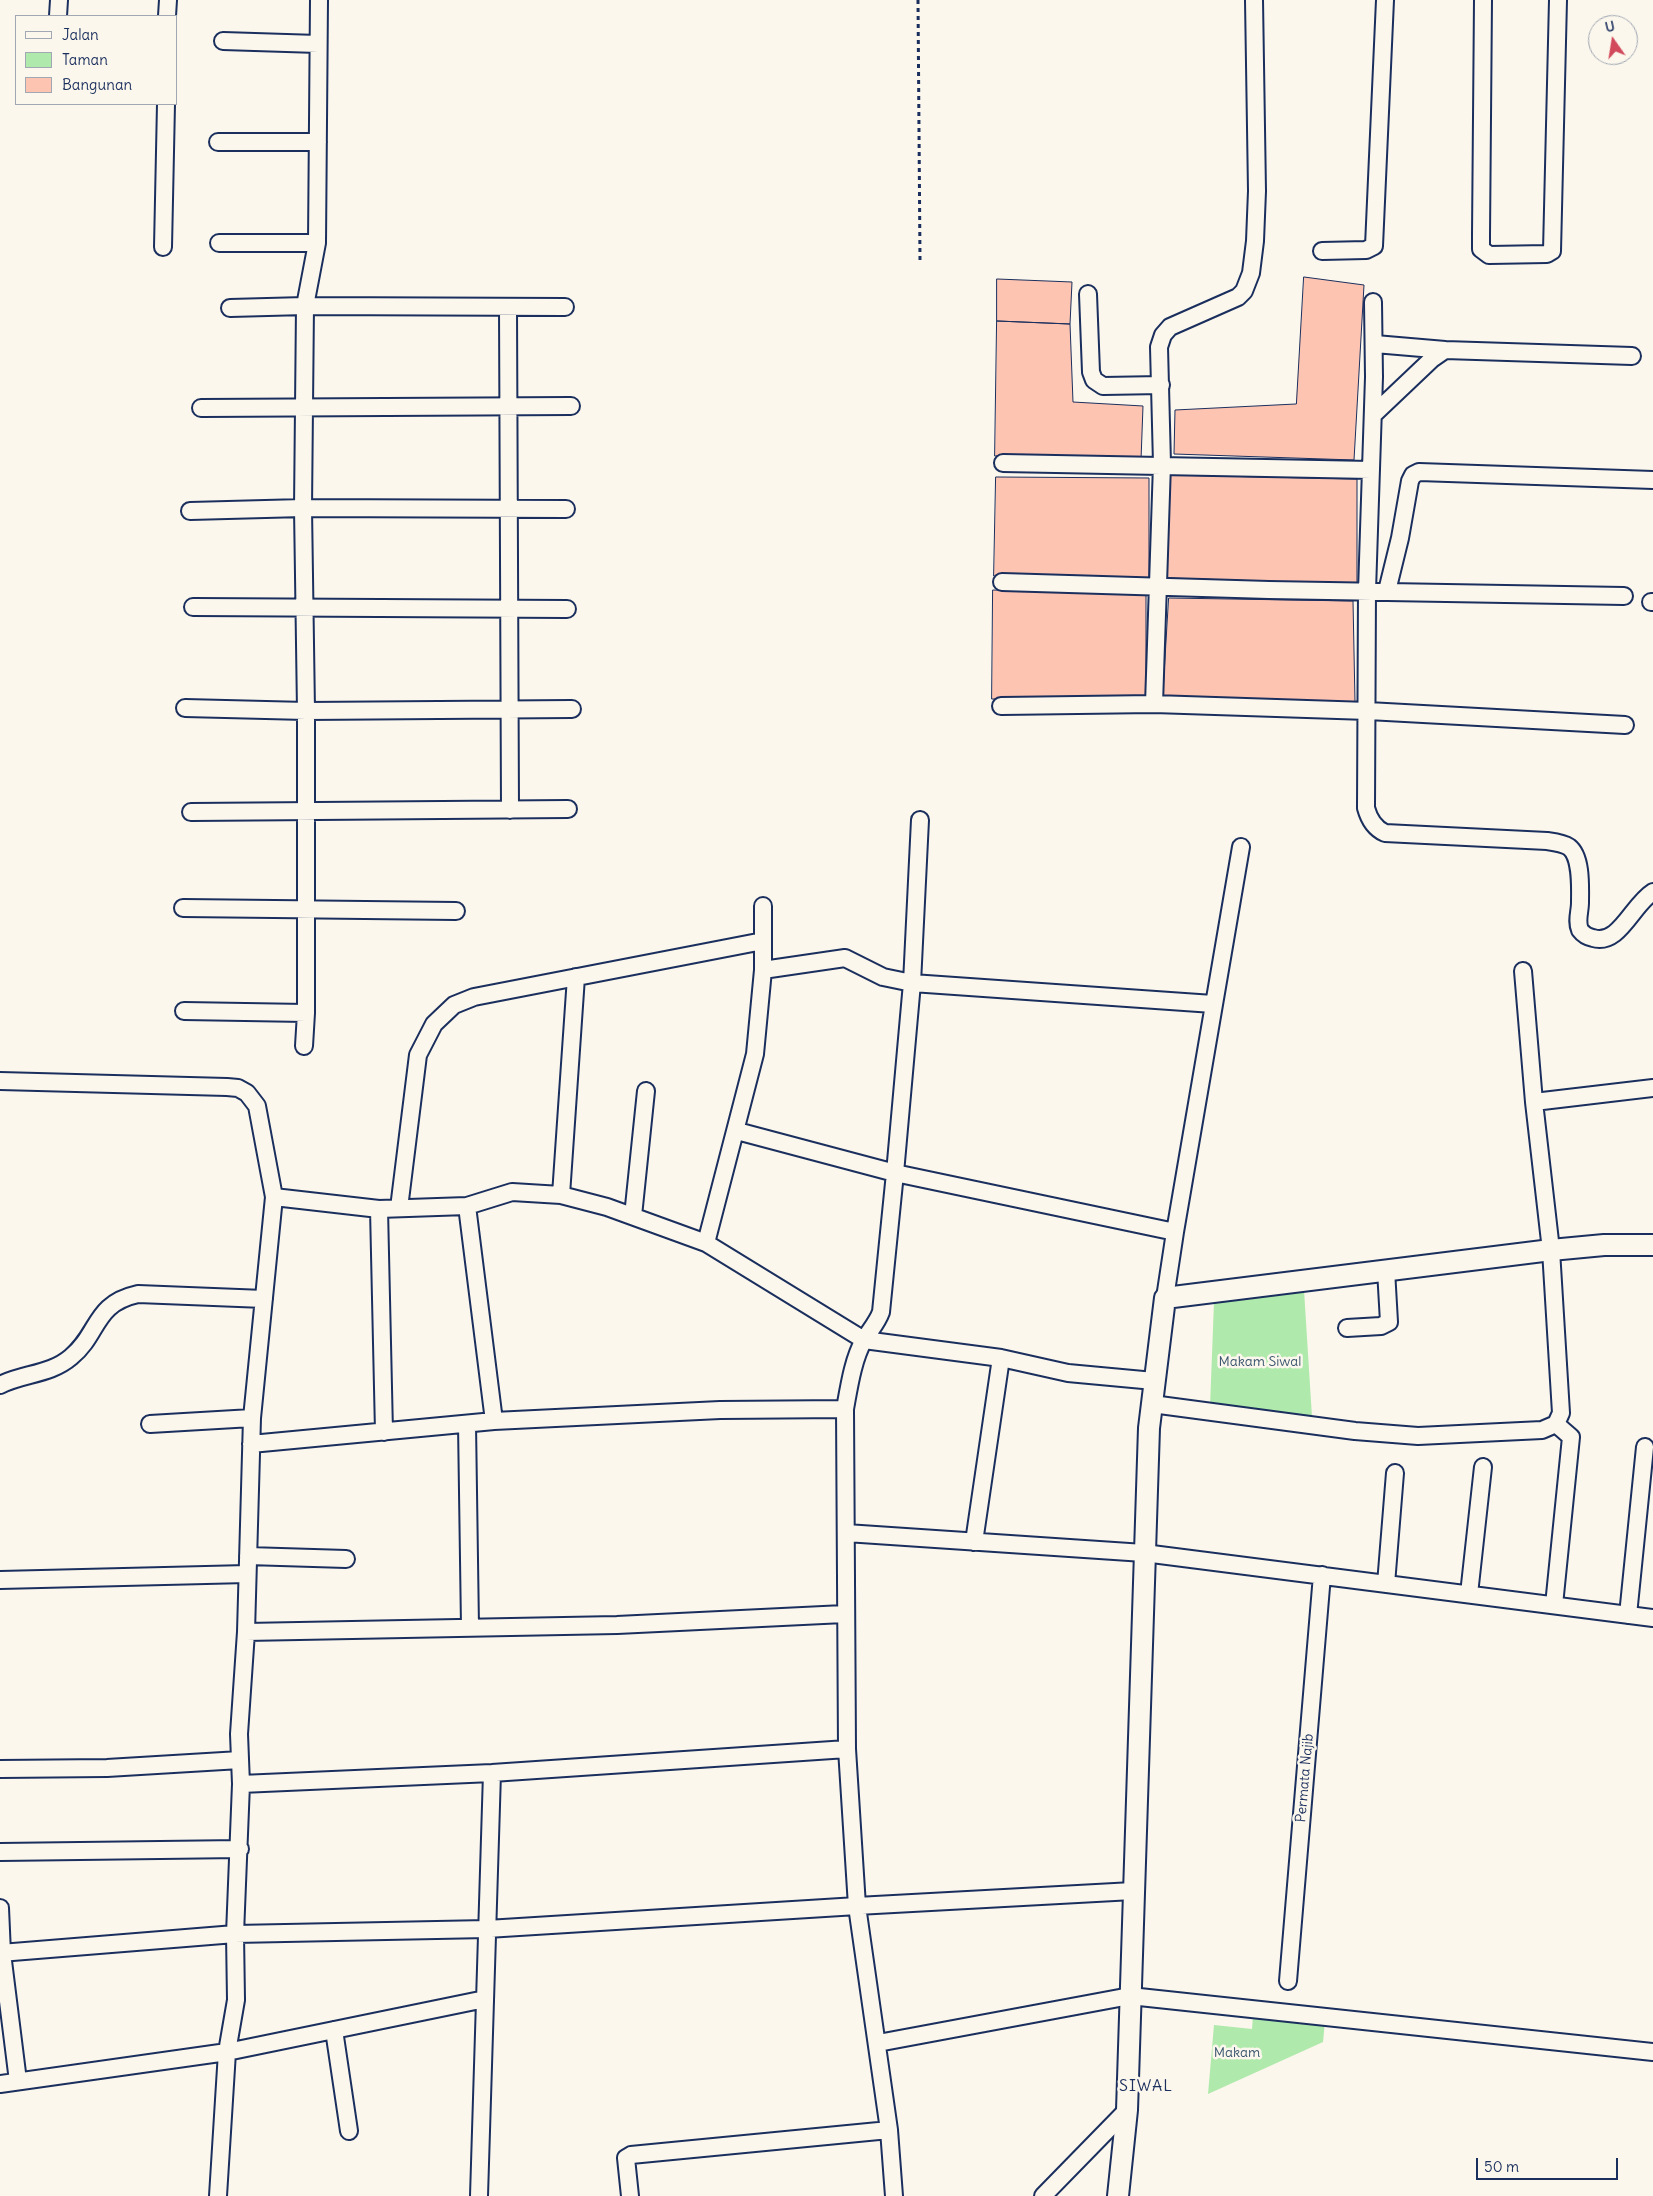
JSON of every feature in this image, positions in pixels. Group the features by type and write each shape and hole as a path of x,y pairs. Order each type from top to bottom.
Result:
{"street":[{"path":"58,15 59,0"},
{"path":"167,15 168,0"},
{"path":"304,1046 306,1013 306,608 303,508 305,306 317,243 318,0"},
{"path":"1154,704 1162,464 1160,348 1166,330 1238,297 1244,291 1250,273 1255,241 1257,191 1254,0"},
{"path":"1322,252 1366,250 1374,246 1385,0"},
{"path":"1483,0 1482,249 1488,255 1507,255 1547,254 1551,253 1554,246 1558,0"},
{"path":"223,41 318,44"},
{"path":"163,247 166,105"},
{"path":"218,142 318,142"},
{"path":"219,243 317,243"},
{"path":"1088,294 1091,372 1094,380 1103,386 1161,385"},
{"path":"1373,302 1375,344 1367,591 1368,711 1366,808 1369,818 1380,831 1561,843 1574,853 1578,872 1580,903 1578,922 1581,931 1590,938 1601,940 1612,937 1641,900 1653,892"},
{"path":"230,308 305,306 565,307"},
{"path":"508,307 510,810"},
{"path":"1375,344 1445,350 1632,356"},
{"path":"1373,415 1420,370 1445,350"},
{"path":"201,408 570,406"},
{"path":"1003,462 1371,470"},
{"path":"1387,591 1400,538 1410,481 1413,475 1419,472 1653,480"},
{"path":"190,511 303,508 566,509"},
{"path":"1002,582 1624,596"},
{"path":"192,607 567,609"},
{"path":"1001,706 1154,704 1368,711 1625,725"},
{"path":"185,708 306,711 572,710"},
{"path":"191,812 568,809"},
{"path":"894,2196 889,2130 878,2043 857,1906 847,1749 844,1614 846,1533 845,1409 849,1385 864,1340 876,1324 881,1312 912,982 920,820"},
{"path":"1118,2196 1127,2110 1144,1553 1154,1381 1164,1298 1241,847"},
{"path":"706,1243 737,1131 755,1054 763,970 763,906"},
{"path":"183,908 456,911"},
{"path":"399,1208 417,1060 434,1024 445,1013 465,1000 763,942"},
{"path":"763,970 845,958 883,977 912,982 1213,1004"},
{"path":"1152,1404 1355,1432 1418,1436 1542,1430 1556,1424 1561,1413 1551,1250 1534,1102 1523,971"},
{"path":"561,1195 576,977"},
{"path":"184,1010 306,1013"},
{"path":"0,1080 238,1088 254,1099 258,1106 273,1190 252,1418 246,1632 239,1734 242,1784 235,1934 236,2000 227,2052 218,2196"},
{"path":"1534,1102 1653,1088"},
{"path":"632,1216 646,1091"},
{"path":"737,1131 895,1173 1175,1232"},
{"path":"273,1190 380,1209 467,1206 512,1192 561,1195 632,1216 706,1243 864,1340 1001,1358 1068,1373 1154,1381"},
{"path":"467,1206 494,1421"},
{"path":"380,1209 384,1432"},
{"path":"1164,1298 1551,1250 1604,1245 1653,1245"},
{"path":"1347,1328 1381,1326 1389,1322 1386,1270"},
{"path":"0,1384 50,1371 71,1357 85,1342 99,1316 121,1297 138,1294 264,1299"},
{"path":"974,1542 1001,1358"},
{"path":"251,1444 494,1421 720,1410 845,1409"},
{"path":"150,1424 252,1418"},
{"path":"467,1424 470,1627"},
{"path":"1554,1605 1571,1437 1556,1424"},
{"path":"1628,1615 1645,1447"},
{"path":"1469,1594 1483,1467"},
{"path":"1386,1584 1395,1473"},
{"path":"846,1533 1144,1553 1653,1618"},
{"path":"248,1556 346,1559"},
{"path":"0,1580 247,1574"},
{"name":"Permata Najib","path":"1288,1981 1322,1576"},
{"path":"246,1632 617,1625 844,1614"},
{"path":"242,1784 492,1773 847,1749"},
{"path":"0,1769 107,1768 240,1760"},
{"path":"479,2196 492,1773"},
{"path":"0,1852 240,1849"},
{"path":"1,1953 235,1934 488,1929 1133,1891"},
{"path":"0,1908 1,1953 18,2081"},
{"path":"878,2043 1130,1996 1653,2052"},
{"path":"0,2084 227,2052 485,1999"},
{"path":"334,2030 349,2132"},
{"path":"1043,2196 1127,2110"},
{"path":"630,2196 625,2164 626,2158 631,2155 889,2130"}],"path":[{"path":"918,0 920,260"}],"green space":[{"name":"Makam Siwal","path":"1304,1290 1312,1417 1210,1407 1214,1302"},
{"name":"Makam","path":"1253,2016 1325,2021 1323,2042 1208,2094 1214,2025 1252,2029"}],"building":[{"path":"1304,277 1364,285 1354,460 1174,454 1175,410 1296,404"},
{"path":"997,279 1072,282 1070,324 997,321"},
{"path":"997,321 1070,324 1073,402 1143,406 1141,460 995,456"},
{"path":"1171,475 1357,479 1357,584 1167,578"},
{"path":"996,477 1149,478 1149,579 994,576"},
{"path":"993,590 1146,595 1146,699 992,699"},
{"path":"1169,598 1353,601 1355,702 1163,698"}],"district":[{"name":"SIWAL","path":"1146,2086"}]}
